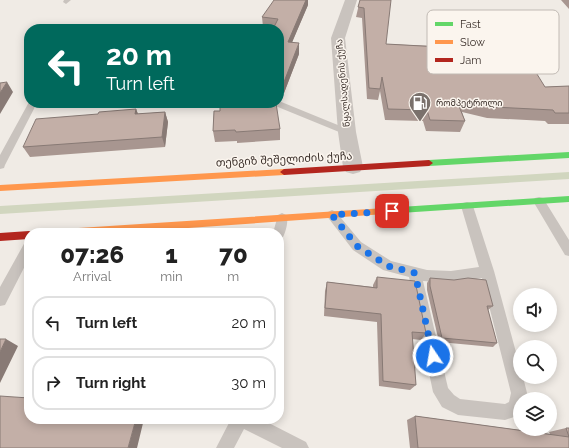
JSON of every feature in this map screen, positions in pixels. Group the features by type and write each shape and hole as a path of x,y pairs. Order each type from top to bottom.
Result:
{"main road":[{"name":"თენგიზ შეშელიძის ქუჩა","path":"0,188 569,155"},
{"path":"136,228 569,199"},
{"path":"0,237 24,235"}],"street":[{"name":"წყალსადენის ქუჩა","path":"351,0 338,38 348,132 354,167"}],"lane":[{"path":"284,106 348,132"},
{"path":"0,165 29,108"},
{"path":"539,201 569,251"},
{"path":"415,273 442,392 448,401 458,407 505,412 514,409 518,402 519,394 467,206"},
{"path":"332,215 357,246 388,266 427,276 451,277 486,271"},
{"path":"280,228 282,218"},
{"path":"0,300 24,255"},
{"path":"225,448 237,424"},
{"path":"253,424 300,448"}],"green space":[{"path":"569,172 569,179 0,214 0,206"}],"building":[{"path":"274,0 306,0 288,42 299,43 284,82 284,24 276,24 278,19 262,17"},
{"path":"360,0 391,0 386,44 427,46 427,74 537,74 545,87 569,86 569,113 555,113 553,110 493,107 456,99 465,121 430,120 427,110 388,109 382,77 380,89 369,88 364,8 358,7"},
{"path":"7,82 0,93 0,83"},
{"path":"220,108 277,108 280,129 236,132 235,130 213,131 214,111 220,111"},
{"path":"136,109 135,114 165,112 162,137 23,147 36,119"},
{"path":"377,277 415,281 426,333 412,332 416,385 383,381 381,314 325,308 327,282 377,288"},
{"path":"430,278 454,280 468,278 486,280 493,306 487,306 497,343 442,338 430,286"},
{"path":"0,339 6,339 0,352"},
{"path":"0,396 24,398 24,424 135,424 128,448 0,448"},
{"path":"415,416 513,429 513,436 557,435 569,437 569,448 418,448"},
{"path":"566,428 569,428 569,437"}],"traffic: fast":[{"path":"429,163 569,155"},
{"path":"385,211 569,199"}],"traffic: slow":[{"path":"0,188 284,172"},
{"path":"136,228 385,211"}],"traffic: jam":[{"path":"284,172 429,163"},
{"path":"0,237 24,235"}],"place":[{"name":"რომპეტროლი","path":"420,122"}],"route":[{"path":"392,211 332,215 357,246 388,266 415,273 433,356"}]}
